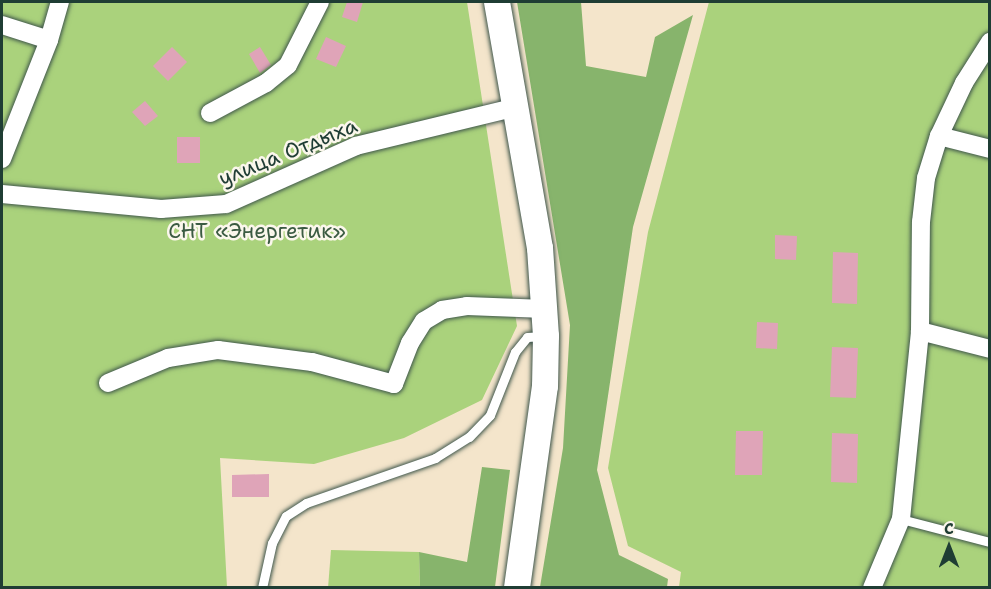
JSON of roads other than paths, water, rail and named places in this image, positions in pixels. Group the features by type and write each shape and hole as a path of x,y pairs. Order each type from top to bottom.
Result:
{"main road":[{"path":"497,2 540,248 546,336 545,386 518,588"}],"street":[{"path":"2,159 49,40 60,2"},
{"path":"210,113 266,83 288,65 320,2"},
{"path":"2,25 49,40"},
{"path":"872,588 901,519 920,331 921,222 926,178 939,136 964,83 990,42"},
{"name":"улица Отдыха","path":"2,194 161,209 226,204 356,146 517,106"},
{"path":"939,136 990,149"},
{"path":"108,383 168,358 218,350 312,362 394,384 419,328 442,310 467,306 545,309"},
{"path":"920,331 990,349"}],"lane":[{"path":"262,588 272,543 286,516 306,503 435,458 470,437 490,415 515,352 528,337 546,336"},
{"path":"901,519 990,542"}],"park label":[{"name":"СНТ «Энергетик»","path":"257,231"}]}
